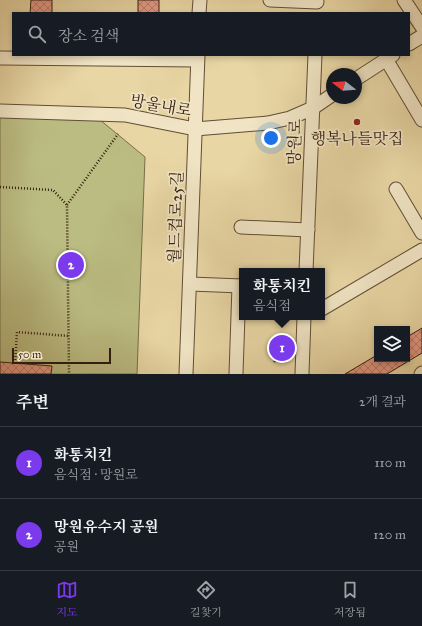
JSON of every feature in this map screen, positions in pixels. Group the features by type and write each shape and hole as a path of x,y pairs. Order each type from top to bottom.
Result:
{"street":[{"path":"199,12 200,0"},
{"path":"270,0 316,5"},
{"path":"404,0 422,27"},
{"path":"410,43 422,36"},
{"name":"망원로","path":"306,268 314,56"},
{"path":"362,75 390,57 422,120"},
{"name":"월드컵로25길","path":"0,58 198,58 186,374"},
{"name":"방울내로","path":"0,111 125,115 195,128 268,123 290,118 312,108 326,99"},
{"path":"396,189 422,233"},
{"path":"241,227 308,230"},
{"path":"325,308 422,250"},
{"path":"190,284 239,286"},
{"path":"236,374 239,320"},
{"path":"302,374 306,320"}],"path":[{"path":"69,374 68,205 118,134"},
{"path":"0,187 53,190 68,205"},
{"path":"15,363 17,332 69,336"}],"green space":[{"path":"0,113 99,119 145,157 137,374 0,374"}],"building":[{"path":"31,0 52,0 52,12 30,12"},
{"path":"138,0 159,0 159,12 138,12"},
{"path":"422,328 422,353 410,360 410,335"},
{"path":"289,336 290,358 274,362 274,339"},
{"path":"374,357 374,362 407,362 387,374 345,374"},
{"path":"0,362 52,366 51,374 0,374"}],"place":[{"name":"행복나들맛집","path":"357,122"},
{"name":"망원유수지 공원","path":"71,265"},
{"name":"화통치킨","path":"282,348"}]}
